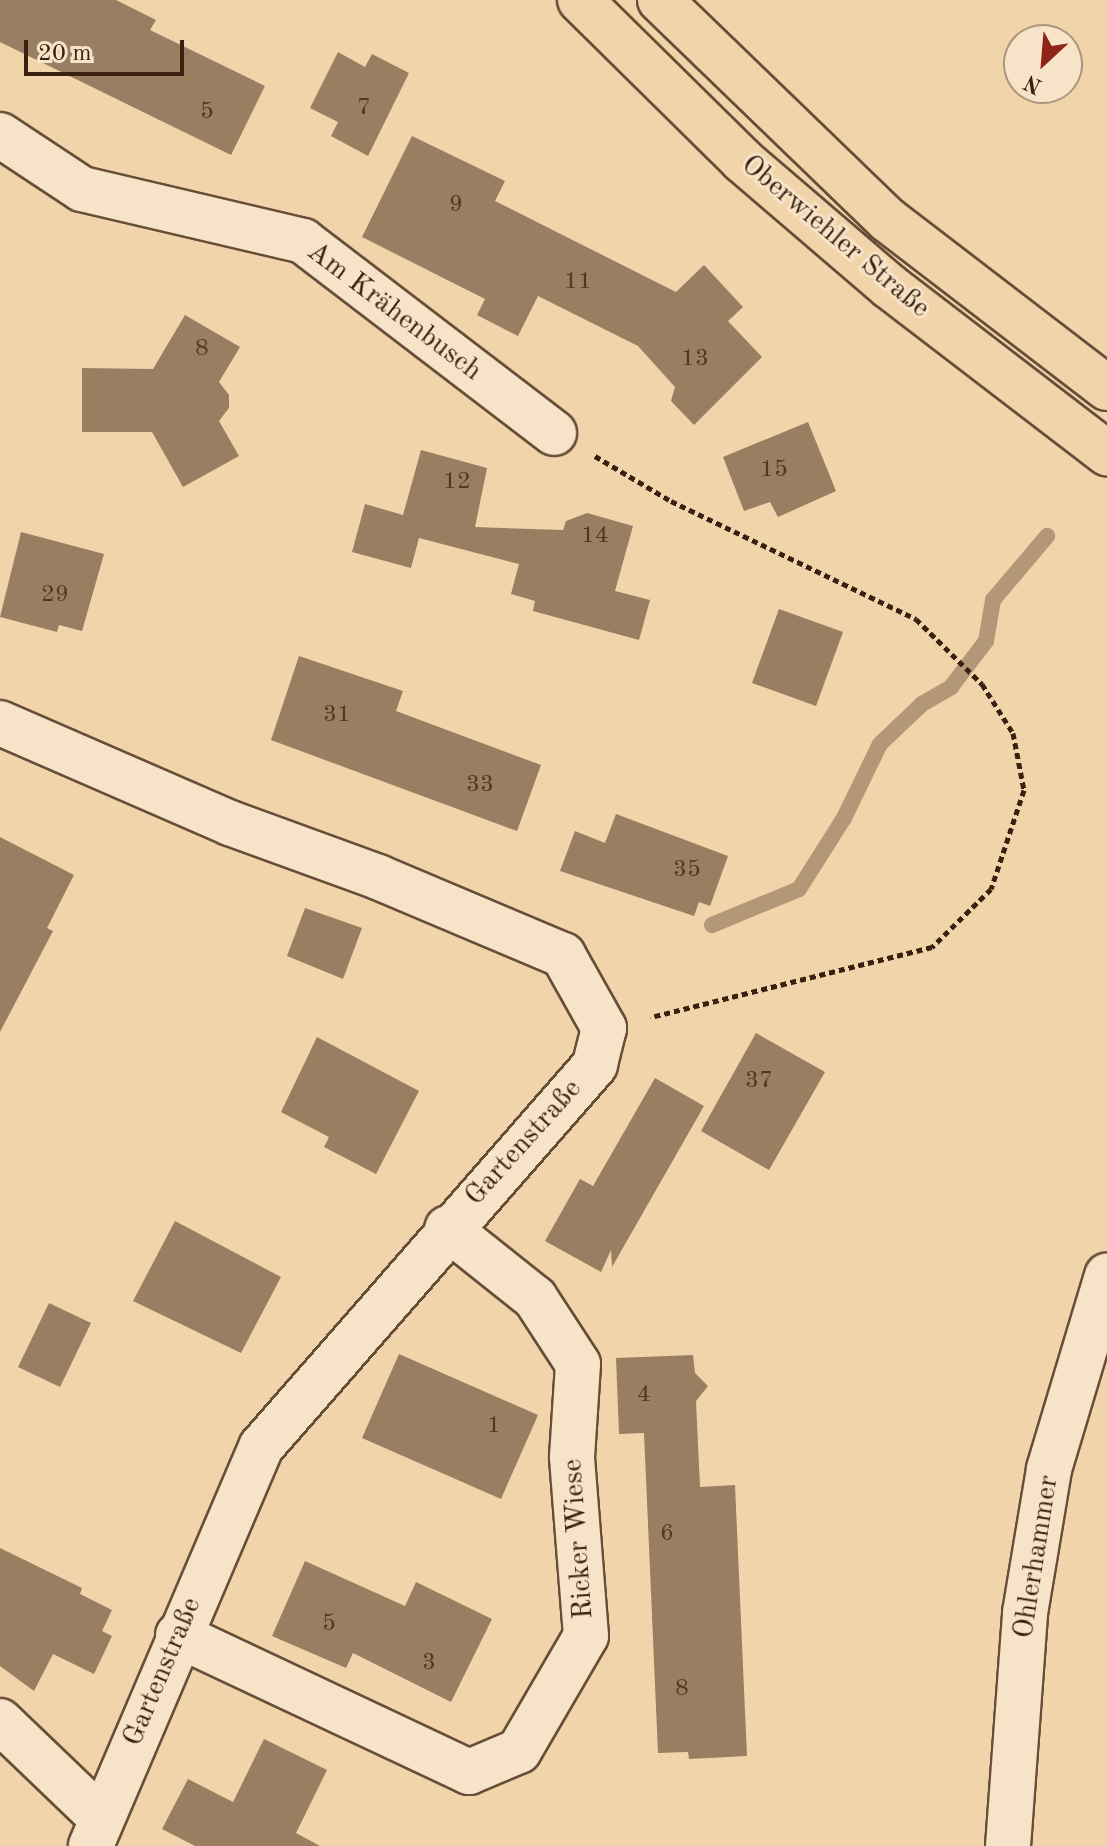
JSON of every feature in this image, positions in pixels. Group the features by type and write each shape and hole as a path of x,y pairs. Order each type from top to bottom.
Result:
{"main road":[{"name":"Oberwiehler Straße","path":"580,0 742,160 889,286 1107,453"},
{"name":"Oberwiehler Straße","path":"660,0 888,220 1107,388"}],"street":[{"name":"Am Krähenbusch","path":"0,135 82,189 303,241 554,433"},
{"path":"0,723 230,823 378,877 563,955 604,1028"},
{"name":"Gartenstraße","path":"96,1832 261,1447 447,1228 595,1065 604,1028"},
{"name":"Ricker Wiese","path":"178,1635 469,1772 519,1751 586,1636 572,1457 578,1364 535,1298 447,1228"},
{"name":"Ohlerhammer","path":"1008,1846 1025,1613 1044,1498 1107,1276"},
{"path":"0,1721 96,1832"}],"path":[{"path":"554,433 671,501 916,619 982,684 1013,733 1024,790 991,889 932,947 832,976 604,1028"}],"building":[{"path":"0,0 116,0 156,20 150,30 265,86 231,155 0,42"},
{"path":"338,52 365,67 372,54 409,73 368,156 331,136 338,122 310,108"},
{"path":"412,136 505,181 495,201 676,292 704,265 743,307 728,321 762,357 694,425 671,401 675,387 638,346 538,296 518,336 477,315 485,299 362,237"},
{"path":"185,315 240,347 219,382 229,395 229,408 219,421 239,456 183,487 152,432 82,432 82,368 153,369"},
{"path":"808,422 836,491 778,517 770,502 744,511 723,457"},
{"path":"421,450 487,468 475,527 563,530 566,521 587,513 633,526 615,591 650,600 639,640 533,611 535,601 511,594 519,564 419,538 411,568 352,552 365,504 403,515"},
{"path":"21,532 104,554 82,631 59,625 57,632 0,617"},
{"path":"779,609 843,632 816,706 752,683"},
{"path":"299,656 403,691 396,711 541,765 517,831 271,740"},
{"path":"616,814 728,856 710,906 699,902 694,916 560,871 575,831 605,843"},
{"path":"0,837 74,875 47,928 53,931 0,1032"},
{"path":"305,908 362,928 343,979 287,956"},
{"path":"756,1033 825,1072 769,1170 701,1131"},
{"path":"317,1037 419,1091 376,1174 324,1147 329,1137 281,1112"},
{"path":"655,1078 704,1106 612,1267 611,1250 601,1272 545,1241 580,1179 593,1186"},
{"path":"175,1221 281,1277 241,1353 133,1301"},
{"path":"49,1303 91,1323 60,1387 18,1367"},
{"path":"399,1354 538,1415 501,1499 362,1438"},
{"path":"693,1355 695,1373 708,1386 696,1401 700,1487 735,1485 747,1756 689,1759 688,1752 658,1753 644,1433 619,1434 616,1358"},
{"path":"0,1548 82,1588 80,1594 112,1610 102,1631 112,1636 94,1674 53,1654 34,1691 0,1666"},
{"path":"305,1561 405,1606 416,1582 492,1619 451,1702 353,1653 346,1668 272,1636"},
{"path":"264,1739 327,1770 296,1833 320,1846 195,1846 162,1829 188,1779 233,1802"}],"waterway":[{"path":"712,925 799,889 844,818 880,744 922,704 951,687 986,641 993,600 1047,536"}]}
